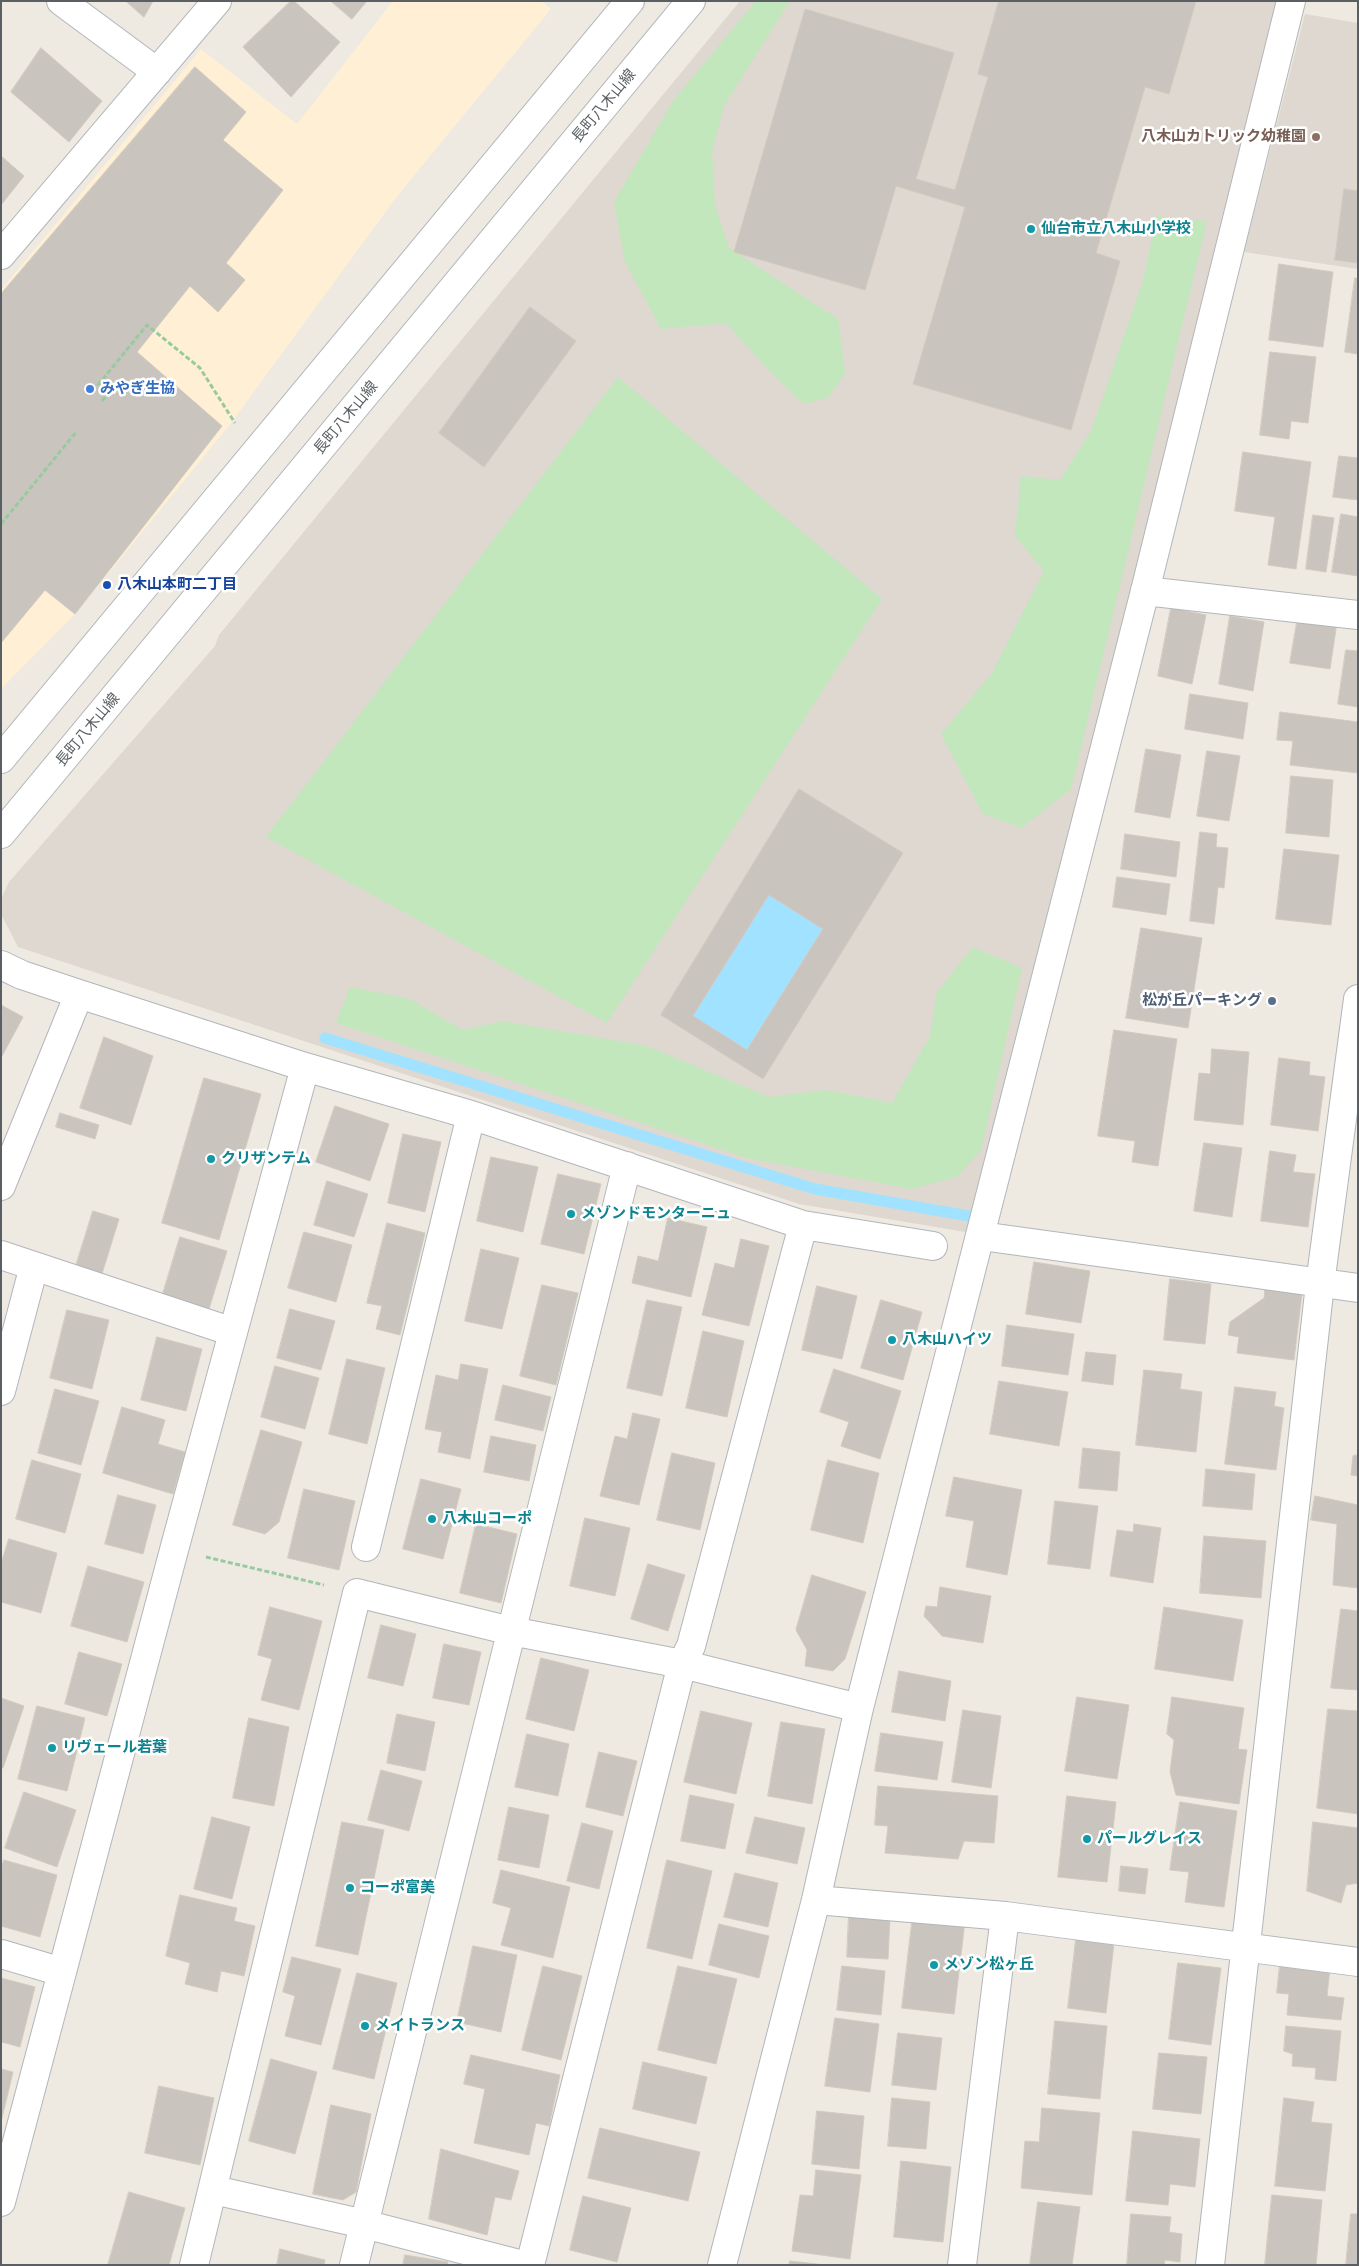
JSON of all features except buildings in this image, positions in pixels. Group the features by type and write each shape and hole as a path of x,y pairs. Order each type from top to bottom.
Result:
{"street":[{"path":"61,1 157,72"},
{"path":"1,255 217,1"},
{"path":"1,759 630,1"},
{"name":"長町八木山線","path":"1,834 691,1"},
{"path":"722,2265 816,1900 859,1708 1145,591 1291,1"},
{"path":"1145,591 1358,615"},
{"path":"1,965 22,975 79,994 305,1067 471,1115 803,1225 933,1246"},
{"path":"1,1186 79,994"},
{"path":"1210,2265 1248,1948 1320,1284 1358,1000"},
{"path":"1,2202 174,1550 305,1067"},
{"path":"366,1547 471,1115"},
{"path":"354,2265 627,1166"},
{"path":"530,2265 682,1664 694,1636 803,1225"},
{"path":"981,1236 1358,1288"},
{"path":"1,1254 233,1332"},
{"path":"1,1391 34,1266"},
{"path":"194,2265 214,2190 357,1593 511,1631 682,1664 859,1708"},
{"path":"816,1900 1005,1916 1358,1962"},
{"path":"962,2265 1005,1916"},
{"path":"1,1954 62,1972"},
{"path":"214,2190 364,2224 523,2265"}],"path":[{"path":"102,401 108,394 98,385 146,324 200,368 237,425"},
{"path":"1,524 77,431"},
{"path":"174,1550 357,1593"}],"shaded area":[{"name":"みやぎ生協","path":"393,1 541,1 551,9 398,195 228,427 75,614 1,689 1,290 201,49 297,124"},
{"name":"仙台市立八木山小学校","path":"740,1 1278,1 971,1233 799,1204 18,947 1,914 1,899 9,882 215,646 219,635"},
{"name":"八木山カトリック幼稚園","path":"1305,14 1358,23 1358,269 1244,252"}],"green space":[{"path":"756,1 790,1 724,106 712,152 715,205 729,248 838,319 845,373 829,397 804,404 774,376 726,323 661,329 625,262 614,202 673,101"},
{"path":"1157,216 1207,221 1071,789 1021,828 983,814 941,734 992,673 1044,571 1015,536 1021,476 1060,480 1091,431 1142,284"},
{"path":"618,377 882,599 607,1023 266,837"},
{"path":"973,947 1022,968 981,1150 957,1177 912,1189 747,1158 336,1023 350,987 410,999 463,1030 502,1021 647,1046 769,1097 826,1090 892,1103 930,1036 937,992"}],"water":[{"path":"769,895 823,929 747,1050 693,1016"}],"waterway":[{"path":"325,1038 815,1189 969,1216"}],"place":[{"name":"八木山カトリック幼稚園","path":"1316,137"},
{"name":"仙台市立八木山小学校","path":"1031,229"},
{"name":"みやぎ生協","path":"90,389"},
{"name":"八木山本町二丁目","path":"107,585"},
{"name":"松が丘パーキング","path":"1272,1001"},
{"name":"クリザンテム","path":"211,1159"},
{"name":"メゾンドモンターニュ","path":"571,1214"},
{"name":"八木山ハイツ","path":"892,1340"},
{"name":"八木山コーポ","path":"432,1519"},
{"name":"リヴェール若葉","path":"52,1748"},
{"name":"パールグレイス","path":"1087,1839"},
{"name":"コーポ富美","path":"350,1888"},
{"name":"メゾン松ヶ丘","path":"934,1965"},
{"name":"メイトランス","path":"365,2026"}]}
